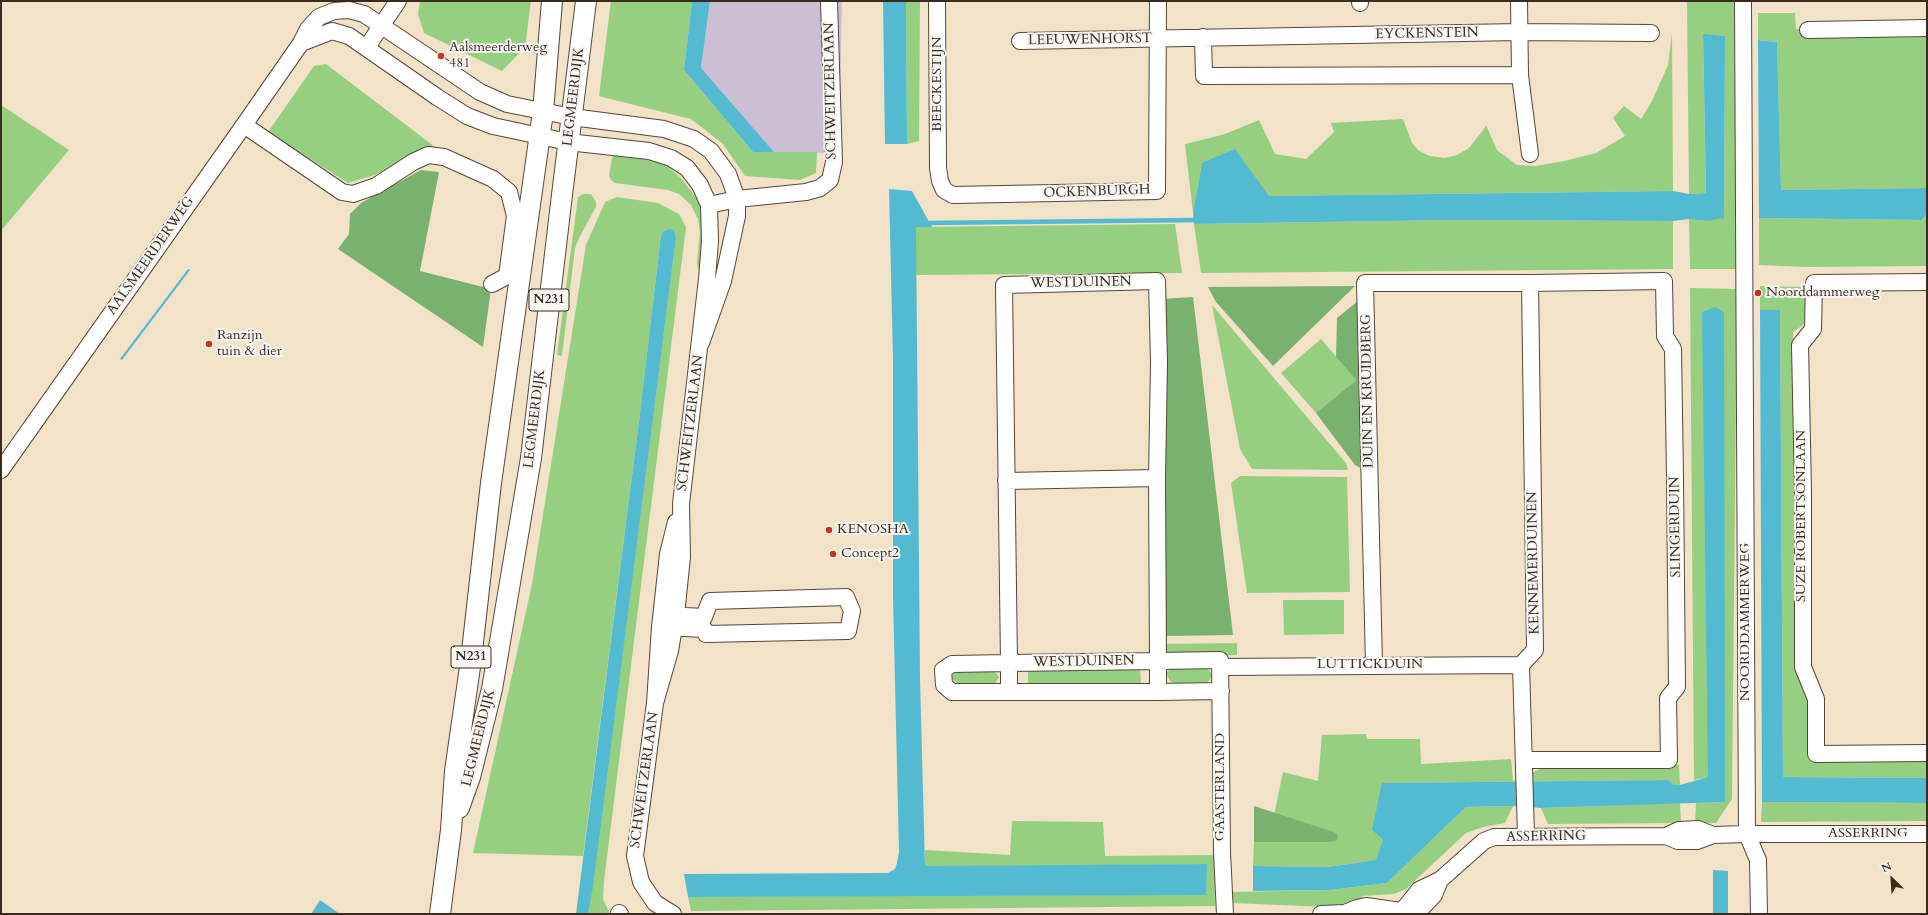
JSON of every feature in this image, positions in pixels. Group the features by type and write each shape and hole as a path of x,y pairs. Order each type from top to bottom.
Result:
{"main road":[{"name":"LEGMEERDIJK","path":"440,914 451,830 455,772 471,660 491,483 507,378 543,112 552,1"},
{"name":"LEGMEERDIJK","path":"451,830 470,777 492,689 531,458 586,1"}],"street":[{"path":"367,47 398,1"},
{"name":"SCHWEITZERLAAN","path":"736,199 806,192 820,188 830,180 834,162 829,1"},
{"name":"BEECKESTIJN","path":"937,1 938,168"},
{"name":"OCKENBURGH","path":"938,168 940,181 944,190 953,195 1157,191 1158,1"},
{"path":"1519,1 1520,75 1530,154"},
{"name":"NOORDDAMMERWEG","path":"1743,1 1747,834"},
{"name":"AALSMEERDERWEG","path":"1,470 244,125 301,43 308,29 319,17 334,11 357,12 364,14 480,92 507,104 572,117"},
{"path":"1808,30 1927,28"},
{"path":"301,43 332,31 349,36 367,47 436,97 467,116 493,126 539,136"},
{"name":"EYCKENSTEIN","path":"1159,39 1519,32 1651,33"},
{"path":"1203,37 1204,76 1520,75"},
{"name":"LEEUWENHORST","path":"1020,41 1159,39"},
{"name":"SCHWEITZERLAAN","path":"572,117 664,129 694,139 711,151 728,174 736,199 737,216 723,281 701,343"},
{"path":"244,125 342,192 353,194 376,186 413,162 428,155 444,157 493,179 509,192 515,216 507,276 492,284"},
{"name":"SCHWEITZERLAAN","path":"539,136 568,142 649,151 671,158 687,168 700,185 709,205 710,240 701,343 681,504 682,557 667,622 670,651 656,704 635,856 641,882 655,903 673,914"},
{"path":"709,205 736,199"},
{"name":"WESTDUINEN","path":"1157,281 1159,362 1156,478 1158,661 1009,663 1004,285 1157,281"},
{"name":"SLINGERDUIN","path":"1525,768 1669,760 1668,698 1677,687 1673,349 1665,336 1664,281 1530,284"},
{"name":"DUIN EN KRUIDBERG","path":"1374,665 1365,282 1530,284"},
{"name":"SUZE ROBERTSONLAAN","path":"1927,282 1814,283 1813,329 1800,345 1800,352 1803,492 1802,667 1816,699 1816,754 1927,753"},
{"name":"KENNEMERDUINEN","path":"1521,665 1535,650 1530,284"},
{"path":"1006,481 1156,478"},
{"path":"846,597 852,612 848,631 706,634 704,629 667,622 704,617 710,601 846,597"},
{"path":"1158,661 1158,692"},
{"name":"LUTTICKDUIN","path":"1158,661 1374,665 1521,665"},
{"path":"1009,692 1009,663 952,664 943,670 944,685 952,692 1009,692 1158,692 1221,691"},
{"name":"GAASTERLAND","path":"1220,663 1224,914"},
{"path":"1521,665 1526,836"},
{"name":"ASSERRING","path":"1405,913 1419,890 1440,880 1484,841 1494,837 1666,836 1679,830 1698,828 1713,835 1927,834"},
{"path":"1747,834 1758,860 1759,914"},
{"path":"1321,914 1345,914 1357,908 1366,906 1405,913"}],"shaded area":[{"path":"710,1 842,1 839,153 774,152 717,90 701,68"}],"green space":[{"path":"420,1 531,1 525,47 502,71 424,33 418,14"},
{"path":"611,1 692,1 684,70 753,152 817,152 816,173 800,180 745,176 723,144 691,119 599,96"},
{"path":"906,1 920,1 919,141 907,144"},
{"path":"1687,1 1734,1 1737,269 1690,269 1689,219 1707,221 1724,217 1725,36 1703,35 1706,193 1689,194"},
{"path":"1758,13 1795,13 1796,29 1927,28 1927,188 1781,190 1777,42 1758,40"},
{"path":"1672,33 1673,191 1269,196 1202,163 1193,212 1185,144 1225,134 1259,120 1275,154 1306,159 1334,132 1331,123 1403,119 1412,143 1419,151 1430,156 1445,158 1457,155 1469,148 1486,125 1497,150 1517,165 1536,166 1596,153 1625,136 1613,118 1624,106 1641,119 1652,101 1668,65"},
{"path":"326,64 435,147 417,152 375,175 348,183 268,132 314,66"},
{"path":"1,105 69,150 1,231"},
{"path":"643,154 667,166 681,178 698,200 704,215 701,270 698,268 697,263 700,231 698,219 691,205 679,194 668,190 615,183 609,176 612,158 614,155"},
{"path":"421,170 439,172 420,271 491,289 483,347 338,249 349,234 350,214 361,203"},
{"path":"583,194 591,194 596,202 596,207 575,248 562,356 557,355 578,197"},
{"path":"617,197 658,203 679,214 686,227 604,881 603,899 610,914 588,914 676,238 660,244 639,421 583,856 473,853 532,584 586,245 605,202"},
{"path":"1927,213 1927,266 1806,267 1759,265 1759,218 1922,220"},
{"path":"1452,220 1673,221 1673,269 1201,273 1194,224"},
{"path":"1175,224 1182,273 916,275 916,227"},
{"path":"1355,286 1273,366 1216,302 1208,287"},
{"path":"1760,286 1806,287 1806,323 1793,332 1798,659 1799,679 1808,688 1814,757 1927,756 1927,778 1783,777 1780,310 1760,310"},
{"path":"1690,288 1737,289 1732,799 1716,823 1695,823 1696,803 1725,802 1708,777 1694,780"},
{"path":"1193,297 1233,635 1166,636 1161,299"},
{"path":"1358,301 1364,470 1355,465 1316,413 1356,380 1336,357 1337,318"},
{"path":"1212,305 1346,463 1348,470 1252,469 1240,449"},
{"path":"1321,339 1356,380 1316,413 1281,373"},
{"path":"1240,476 1347,477 1350,592 1247,593 1231,483"},
{"path":"1283,600 1344,600 1344,634 1284,635"},
{"path":"1237,643 1237,655 1162,656 1161,644"},
{"path":"1140,666 1141,684 1028,685 1028,667"},
{"path":"1201,666 1210,671 1212,676 1208,682 1204,684 1176,684 1171,682 1166,674 1171,667"},
{"path":"992,668 999,677 995,684 960,686 951,678 954,671"},
{"path":"1366,734 1367,739 1420,739 1421,764 1511,759 1513,781 1547,766 1679,765 1680,785 1674,785 1668,780 1382,783 1383,839 1377,860 1328,867 1253,866 1254,842 1328,842 1311,826 1274,815 1283,772 1318,781 1322,735"},
{"path":"1762,802 1927,803 1927,821 1761,822"},
{"path":"1680,803 1681,823 1548,824 1541,808"},
{"path":"1254,806 1334,832 1337,834 1338,838 1335,841 1328,842 1254,842"},
{"path":"1513,806 1505,823 1483,827 1466,833 1406,889 1394,894 1362,896 1362,902 1328,907 1232,903 1232,892 1329,890 1387,883 1466,807"},
{"path":"1012,821 1103,822 1105,856 1214,855 1215,906 691,911 688,897 1206,894 1206,864 925,867 925,850 1010,855"}],"water":[{"path":"692,1 710,1 701,68 774,152 753,152 684,70"},
{"path":"883,1 906,1 907,144 885,144"},
{"path":"1703,34 1725,36 1724,218 1707,221 1689,219 1673,221 1452,220 1194,224 1193,212 1202,163 1235,149 1269,196 1673,191 1689,194 1706,193"},
{"path":"1758,40 1777,42 1781,190 1927,188 1927,213 1922,220 1759,218"},
{"path":"889,189 912,191 932,227 916,227 920,679 925,866 1207,864 1206,895 688,897 684,874 888,873 895,869 897,863 899,852 893,597 893,359"},
{"path":"669,229 674,230 676,238 593,886 588,914 576,914 660,244 662,233"},
{"path":"188,269 190,270 122,360 120,359"},
{"path":"1715,307 1724,312 1725,802 1541,808 1513,806 1466,807 1387,883 1329,890 1253,891 1253,866 1328,867 1376,860 1383,839 1372,830 1382,783 1668,780 1674,785 1680,785 1708,777 1702,312"},
{"path":"1760,310 1780,310 1783,777 1927,778 1927,803 1762,802"},
{"path":"1713,870 1728,871 1728,914 1713,914"},
{"path":"320,900 340,914 311,914"}],"waterway":[{"path":"924,223 1198,220"}],"place":[{"name":"Aalsmeerderweg 481","path":"441,56"},
{"name":"Noorddammerweg","path":"1758,293"},
{"name":"Ranzijn tuin & dier","path":"209,344"},
{"name":"KENOSHA","path":"829,530"},
{"name":"Concept2","path":"833,554"}]}
